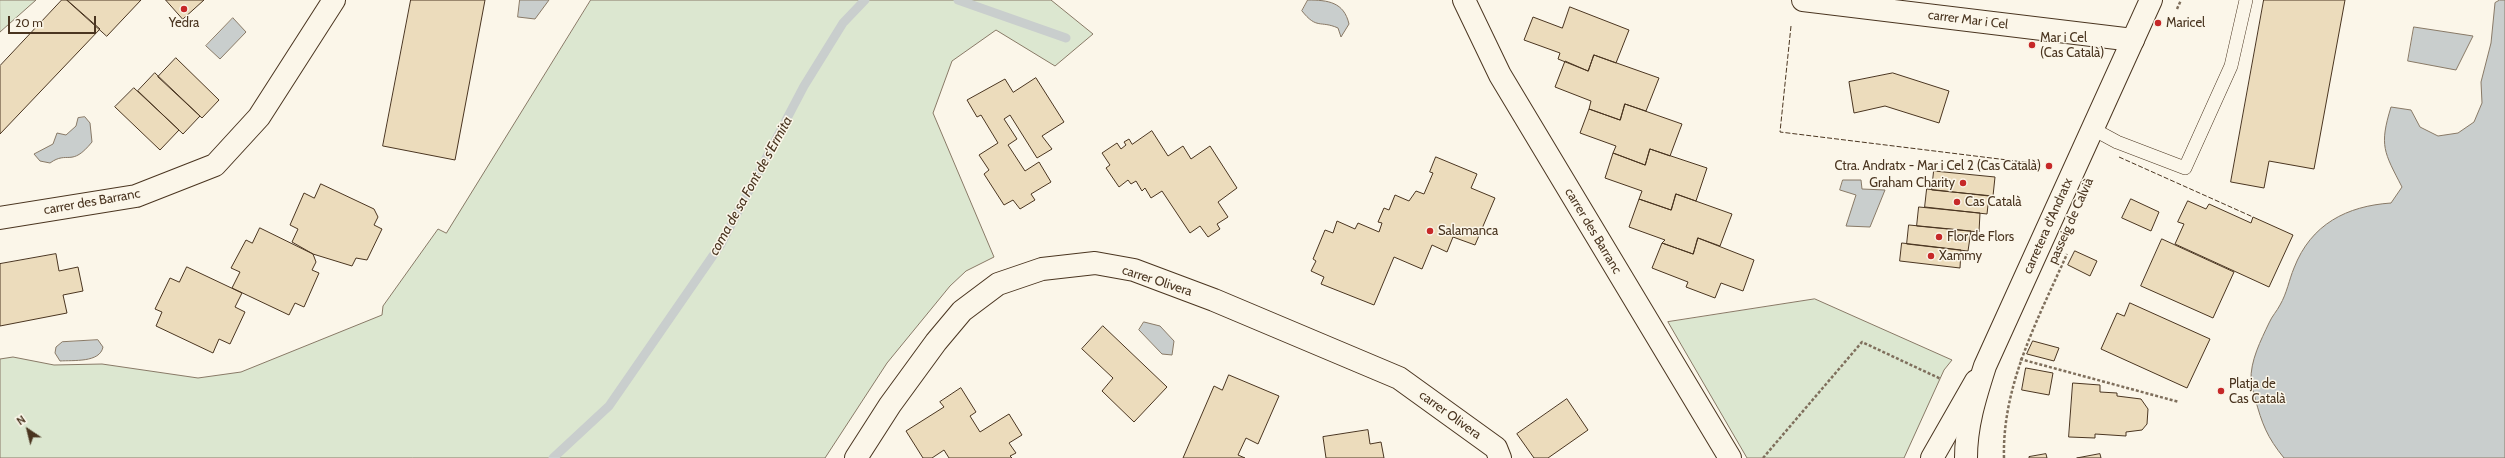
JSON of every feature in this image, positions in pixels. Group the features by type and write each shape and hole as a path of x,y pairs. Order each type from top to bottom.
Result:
{"street":[{"name":"carrer des Barranc","path":"0,218 136,196 215,165 259,117 334,0"},
{"name":"carrer des Barranc","path":"1464,0 1500,75 1730,458"},
{"name":"carrer Mar i Cel","path":"1805,0 2132,40"},
{"name":"carretera d'Andratx","path":"1966,458 1966,437 1985,366 2151,0"},
{"name":"carrer Olivera","path":"856,458 899,392 936,342 962,311 998,284 1042,269 1095,263 1134,270 1214,300 1399,378 1496,448 1500,458"},
{"path":"1932,458 1985,366"}],"lane":[{"path":"2093,129 2118,142 2185,168 2231,66 2246,0"}],"path":[{"path":"2175,14 2181,0"},
{"name":"passeig de Calvià","path":"2004,458 2003,440 2020,359 2069,250"},
{"path":"1764,458 1862,342 1941,379"},
{"path":"2020,359 2179,402"}],"green space":[{"path":"0,0 36,0 0,32"},
{"path":"591,0 1051,0 1093,34 1055,66 996,30 952,61 933,113 994,257 966,271 950,286 887,363 825,458 0,458 0,359 13,357 54,365 102,364 198,378 241,372 382,315 383,306 438,229 446,233"},
{"path":"1815,299 1952,360 1944,370 1904,458 1747,458 1668,322"}],"shaded area":[{"path":"520,0 549,0 535,19 518,17"},
{"path":"1308,0 1328,2 1339,7 1343,11 1349,24 1341,37 1338,28 1315,23 1307,17 1302,11"},
{"path":"2500,0 2505,0 2505,458 2284,458 2269,437 2263,423 2251,385 2251,373 2254,358 2270,320 2279,307 2301,253 2310,240 2332,220 2345,213 2360,208 2391,203 2402,187 2387,157 2385,148 2385,131 2391,107 2411,110 2420,127 2438,136 2458,133 2474,122 2482,103 2481,82 2491,43 2495,3"},
{"path":"233,18 246,32 220,59 206,46"},
{"path":"2414,27 2473,36 2456,70 2408,61"},
{"path":"85,117 90,123 92,142 85,150 74,157 56,159 50,163 40,161 34,154 53,144 57,133 66,135 76,126 78,118"},
{"path":"1843,180 1861,180 1862,189 1885,190 1870,227 1846,226 1856,195 1840,190"},
{"path":"1144,322 1160,326 1174,341 1172,355 1162,354 1139,330"},
{"path":"98,340 103,347 97,356 92,358 85,360 60,361 55,353 56,347 62,342"}],"building":[{"path":"62,0 67,0 100,29 0,134 0,66"},
{"path":"67,0 141,0 107,36"},
{"name":"Yedra","path":"166,0 204,0 183,19"},
{"path":"411,0 485,0 455,160 383,146"},
{"path":"2264,0 2345,0 2314,169 2269,161 2264,188 2231,182"},
{"path":"1570,7 1629,30 1616,63 1594,55 1588,71 1558,59 1560,53 1524,40 1533,17 1562,28"},
{"path":"1594,55 1659,78 1646,111 1625,104 1620,120 1589,109 1591,101 1555,87 1565,61 1588,71"},
{"path":"176,58 219,100 202,118 158,77"},
{"path":"155,73 200,116 183,134 138,91"},
{"path":"1893,73 1949,91 1939,123 1885,106 1854,113 1849,82"},
{"path":"1036,78 1064,122 1042,136 1052,149 1037,158 1010,115 1004,119 1017,139 1008,145 1025,171 1039,162 1051,182 1031,194 1035,200 1020,209 1013,200 1004,205 984,174 989,170 979,155 998,143 981,115 977,117 967,100 1005,79 1013,92"},
{"path":"134,88 179,130 160,150 115,107"},
{"path":"1625,104 1682,124 1670,156 1650,149 1645,165 1613,153 1616,146 1580,133 1589,109 1620,120"},
{"path":"1152,131 1168,156 1183,146 1191,159 1210,146 1237,188 1218,202 1228,217 1217,224 1220,229 1208,237 1200,226 1190,233 1162,191 1151,198 1145,188 1142,191 1136,181 1131,184 1128,180 1119,187 1106,168 1110,165 1102,153 1117,143 1121,149 1126,145 1124,142 1129,139 1132,144"},
{"path":"1650,149 1707,168 1696,201 1676,194 1671,210 1639,199 1642,191 1605,178 1613,153 1645,165"},
{"name":"Salamanca","path":"1436,157 1477,174 1471,188 1495,198 1475,245 1453,237 1447,252 1432,245 1422,269 1394,257 1374,305 1321,284 1324,277 1311,271 1316,261 1313,259 1325,230 1333,233 1337,221 1355,229 1358,223 1379,232 1382,223 1378,222 1384,208 1389,210 1395,195 1409,201 1416,191 1424,194 1433,173 1430,172"},
{"name":"Graham Charity","path":"1934,171 1995,177 1993,196 1932,190"},
{"path":"321,184 374,209 378,217 374,225 382,229 367,260 356,258 352,266 313,254 292,242 298,229 290,225 304,193 314,198"},
{"name":"Cas Català","path":"1927,189 1989,196 1987,214 1925,207"},
{"path":"1676,194 1732,214 1720,246 1698,238 1693,254 1662,243 1665,240 1629,227 1639,199 1671,210"},
{"path":"2131,199 2159,212 2151,231 2122,218"},
{"path":"2188,201 2206,209 2209,204 2251,223 2253,217 2293,235 2269,287 2175,244 2184,224 2178,222"},
{"path":"1919,207 1980,213 1979,232 1917,226"},
{"name":"Flor de Flors","path":"1909,225 1971,231 1968,251 1907,244"},
{"path":"260,228 313,254 316,262 312,270 319,273 304,307 295,303 289,315 232,288 240,272 231,268 246,240 252,243"},
{"path":"1698,238 1754,260 1743,291 1721,283 1715,298 1686,287 1688,282 1652,268 1662,243 1693,254"},
{"path":"2162,239 2234,272 2213,318 2141,286"},
{"name":"Xammy","path":"1902,243 1961,250 1960,268 1900,261"},
{"path":"2075,251 2097,261 2090,276 2068,265"},
{"path":"56,254 59,271 78,267 83,291 63,295 67,313 0,326 0,264"},
{"path":"187,267 242,293 235,307 245,312 230,344 219,339 213,353 156,326 162,312 155,309 170,278 179,282"},
{"path":"2130,303 2210,339 2187,388 2101,349 2117,313 2124,316"},
{"path":"1103,326 1167,387 1134,422 1102,391 1113,378 1082,349"},
{"path":"2033,341 2059,348 2054,361 2027,354"},
{"path":"2026,368 2053,373 2049,395 2022,390"},
{"path":"1229,375 1279,396 1258,444 1246,438 1238,455 1245,458 1183,458 1214,386 1222,390"},
{"path":"2073,383 2100,385 2100,392 2117,393 2117,396 2141,399 2148,409 2147,424 2142,430 2126,432 2126,436 2095,434 2095,438 2069,437"},
{"path":"961,388 976,412 970,416 980,432 1009,414 1022,435 1009,443 1016,453 1010,456 1012,458 949,458 944,450 932,458 923,458 906,431 944,407 940,402"},
{"path":"1567,399 1588,430 1548,458 1534,458 1517,434"},
{"path":"1368,430 1370,444 1381,442 1384,458 1326,458 1323,437"},
{"path":"2046,454 2047,458 2029,458 2029,457"},
{"path":"2100,454 2101,458 2077,458"}],"waterway":[{"name":"coma de sa Font de s'Ermita","path":"553,458 609,406 721,244 804,86 843,23 865,0"},
{"name":"coma de sa Font de s'Ermita","path":"958,0 1066,38"}],"fence":[{"path":"1791,26 1780,132 2040,164"},
{"path":"2119,157 2253,217"}],"place":[{"name":"Yedra","path":"184,9"},
{"name":"Maricel","path":"2158,23"},
{"name":"Mar i Cel (Cas Català)","path":"2032,45"},
{"name":"Ctra. Andratx - Mar i Cel 2 (Cas Català)","path":"2049,166"},
{"name":"Graham Charity","path":"1963,183"},
{"name":"Cas Català","path":"1957,202"},
{"name":"Salamanca","path":"1430,231"},
{"name":"Flor de Flors","path":"1939,237"},
{"name":"Xammy","path":"1931,256"},
{"name":"Platja de Cas Català","path":"2221,391"}]}
